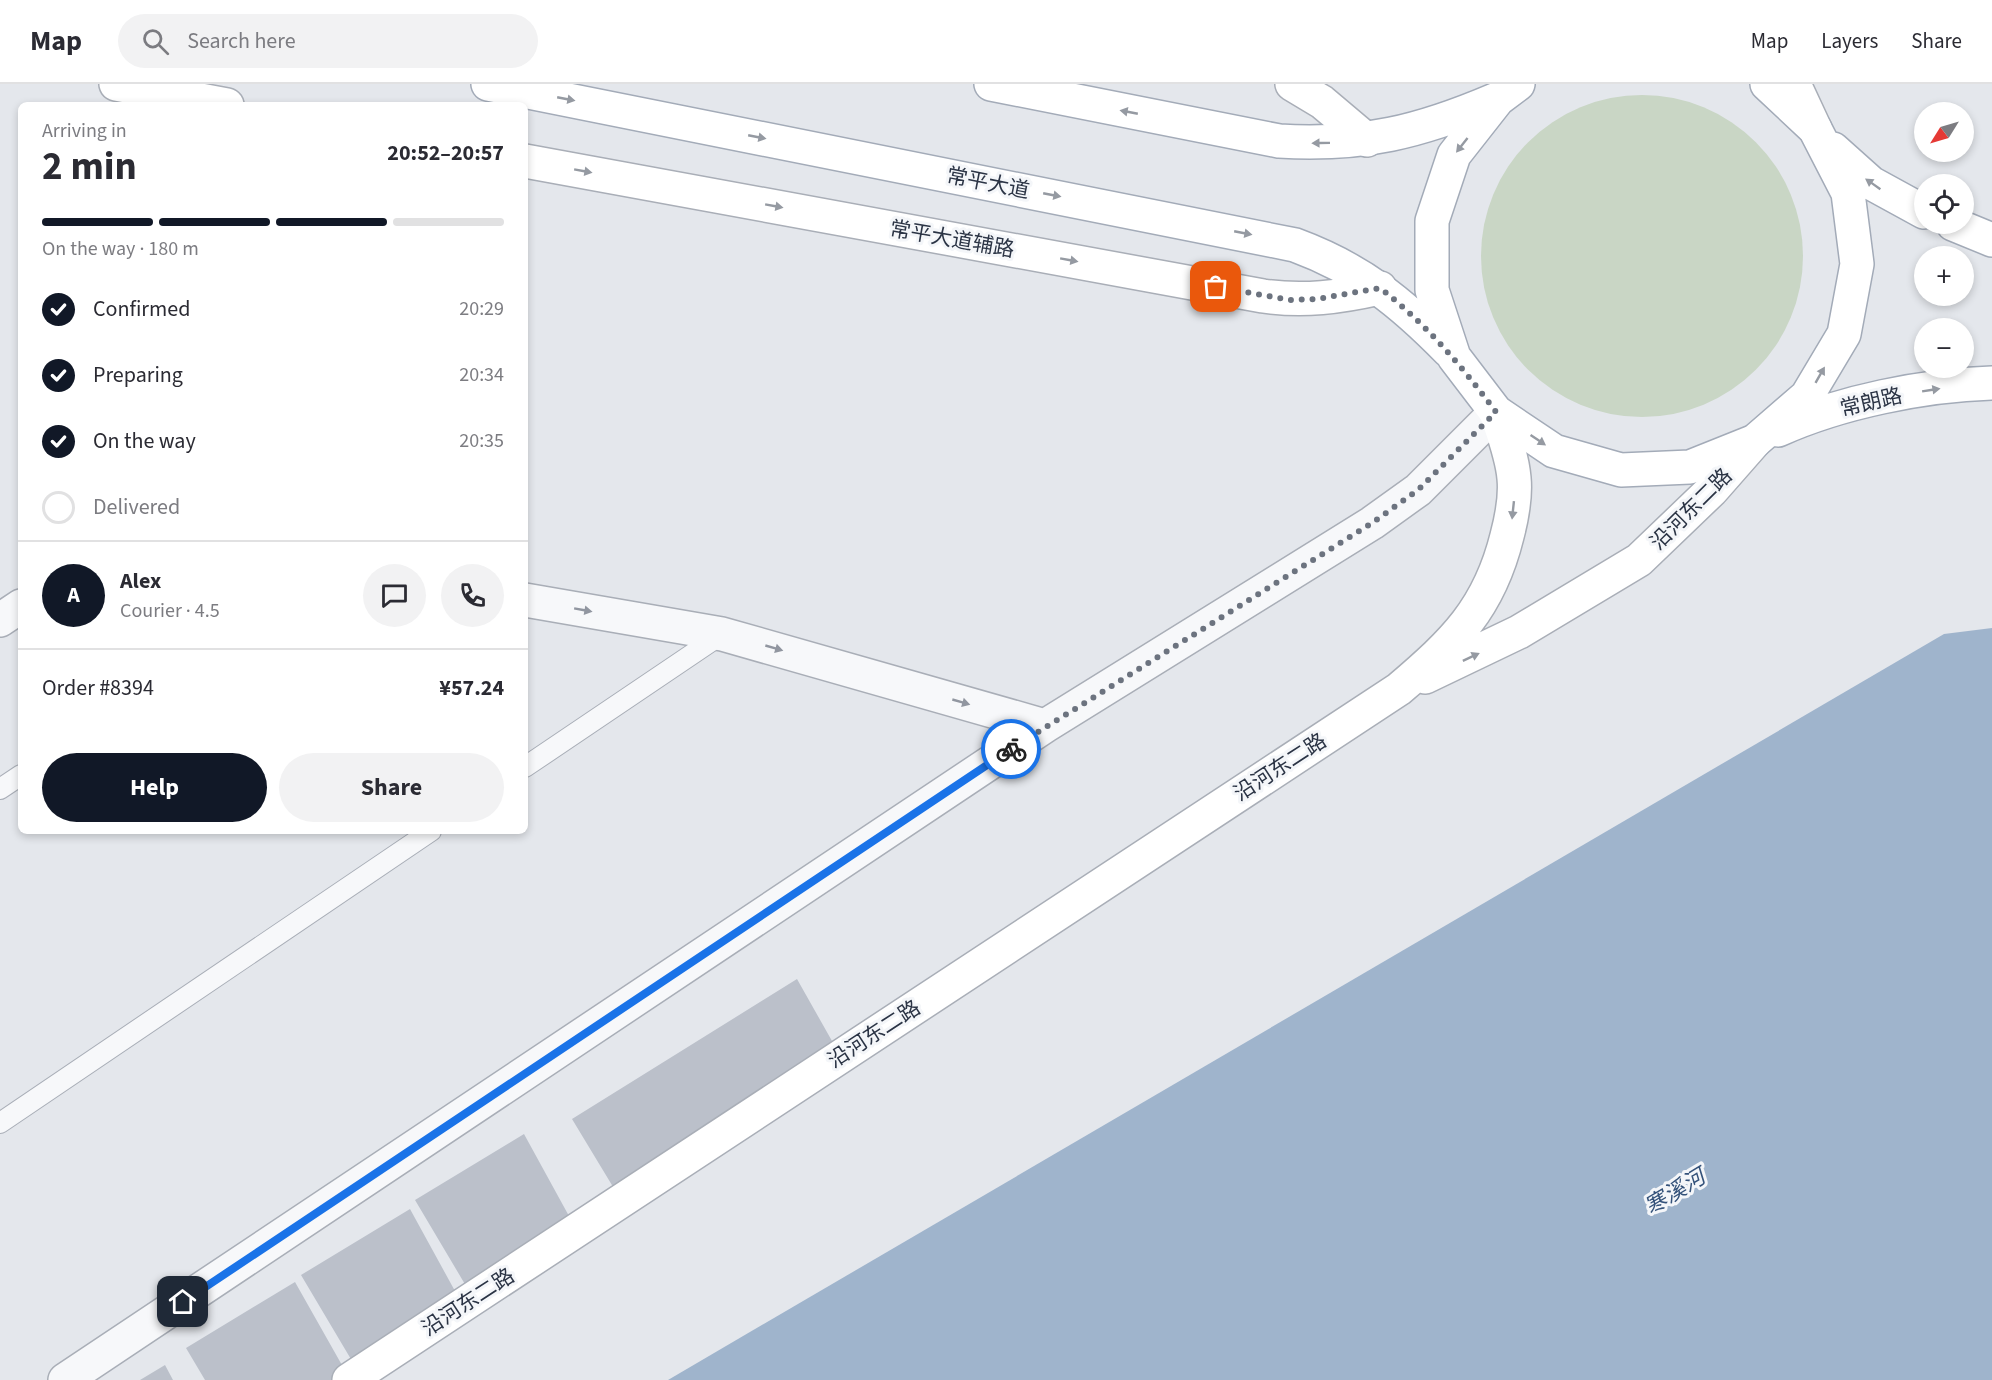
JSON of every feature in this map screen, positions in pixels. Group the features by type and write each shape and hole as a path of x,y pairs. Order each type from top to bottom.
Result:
{"main road":[{"path":"116,84 161,88 215,102"},
{"name":"常平大道","path":"488,84 1266,238 1328,258 1380,288 1408,310 1454,357"},
{"path":"991,84 1279,141 1320,144 1367,140 1417,130 1509,89"},
{"path":"1292,84 1322,102 1367,140"},
{"path":"1767,84 1871,183 1914,207"},
{"path":"1755,441 1807,396 1844,334 1857,264 1848,193 1794,84"},
{"path":"1496,412 1454,357 1432,290 1432,221 1454,155 1509,89"},
{"name":"常平大道辅路","path":"528,162 1281,298 1317,299 1380,288"},
{"path":"1974,233 1992,240"},
{"name":"常朗路","path":"1496,412 1554,451 1621,470 1690,466 1755,441 1788,425 1869,400 1969,384 1992,383"},
{"name":"沿河东二路","path":"1399,689 1442,651 1484,600 1501,561 1514,512 1514,477 1496,412"},
{"name":"沿河东二路","path":"349,1380 1399,689 1519,632 1639,560 1712,490 1755,441"}],"street":[{"path":"65,1380 1045,726 1372,523 1418,490 1496,412"},
{"path":"528,601 722,634 1045,726"},
{"path":"0,620 18,608"}],"lane":[{"path":"528,765 722,634"},
{"path":"0,789 18,777"},
{"path":"0,1123 427,834"}],"green space":[{"path":"1642,95 1673,98 1704,107 1731,122 1756,142 1776,167 1791,194 1800,225 1803,256 1800,287 1791,318 1776,345 1756,370 1731,390 1704,405 1673,414 1642,417 1611,414 1580,405 1553,390 1528,370 1508,345 1493,318 1484,287 1481,256 1484,225 1493,194 1508,167 1528,142 1553,122 1580,107 1611,98"}],"water":[{"name":"寒溪河","path":"1992,628 1992,1380 668,1380 1944,634"}],"building":[{"path":"797,979 845,1064 627,1210 572,1119"},
{"path":"524,1134 575,1227 469,1291 415,1200"},
{"path":"410,1209 461,1302 355,1366 301,1275"},
{"path":"295,1282 347,1374 337,1380 205,1380 186,1348"},
{"path":"165,1365 173,1380 140,1380"}],"way so far":[{"path":"1011,749 1372,523 1418,490 1452,459 1496,412 1454,357 1431,332 1380,288 1347,295 1291,300 1216,287"}],"route":[{"path":"183,1302 1011,749"}]}
